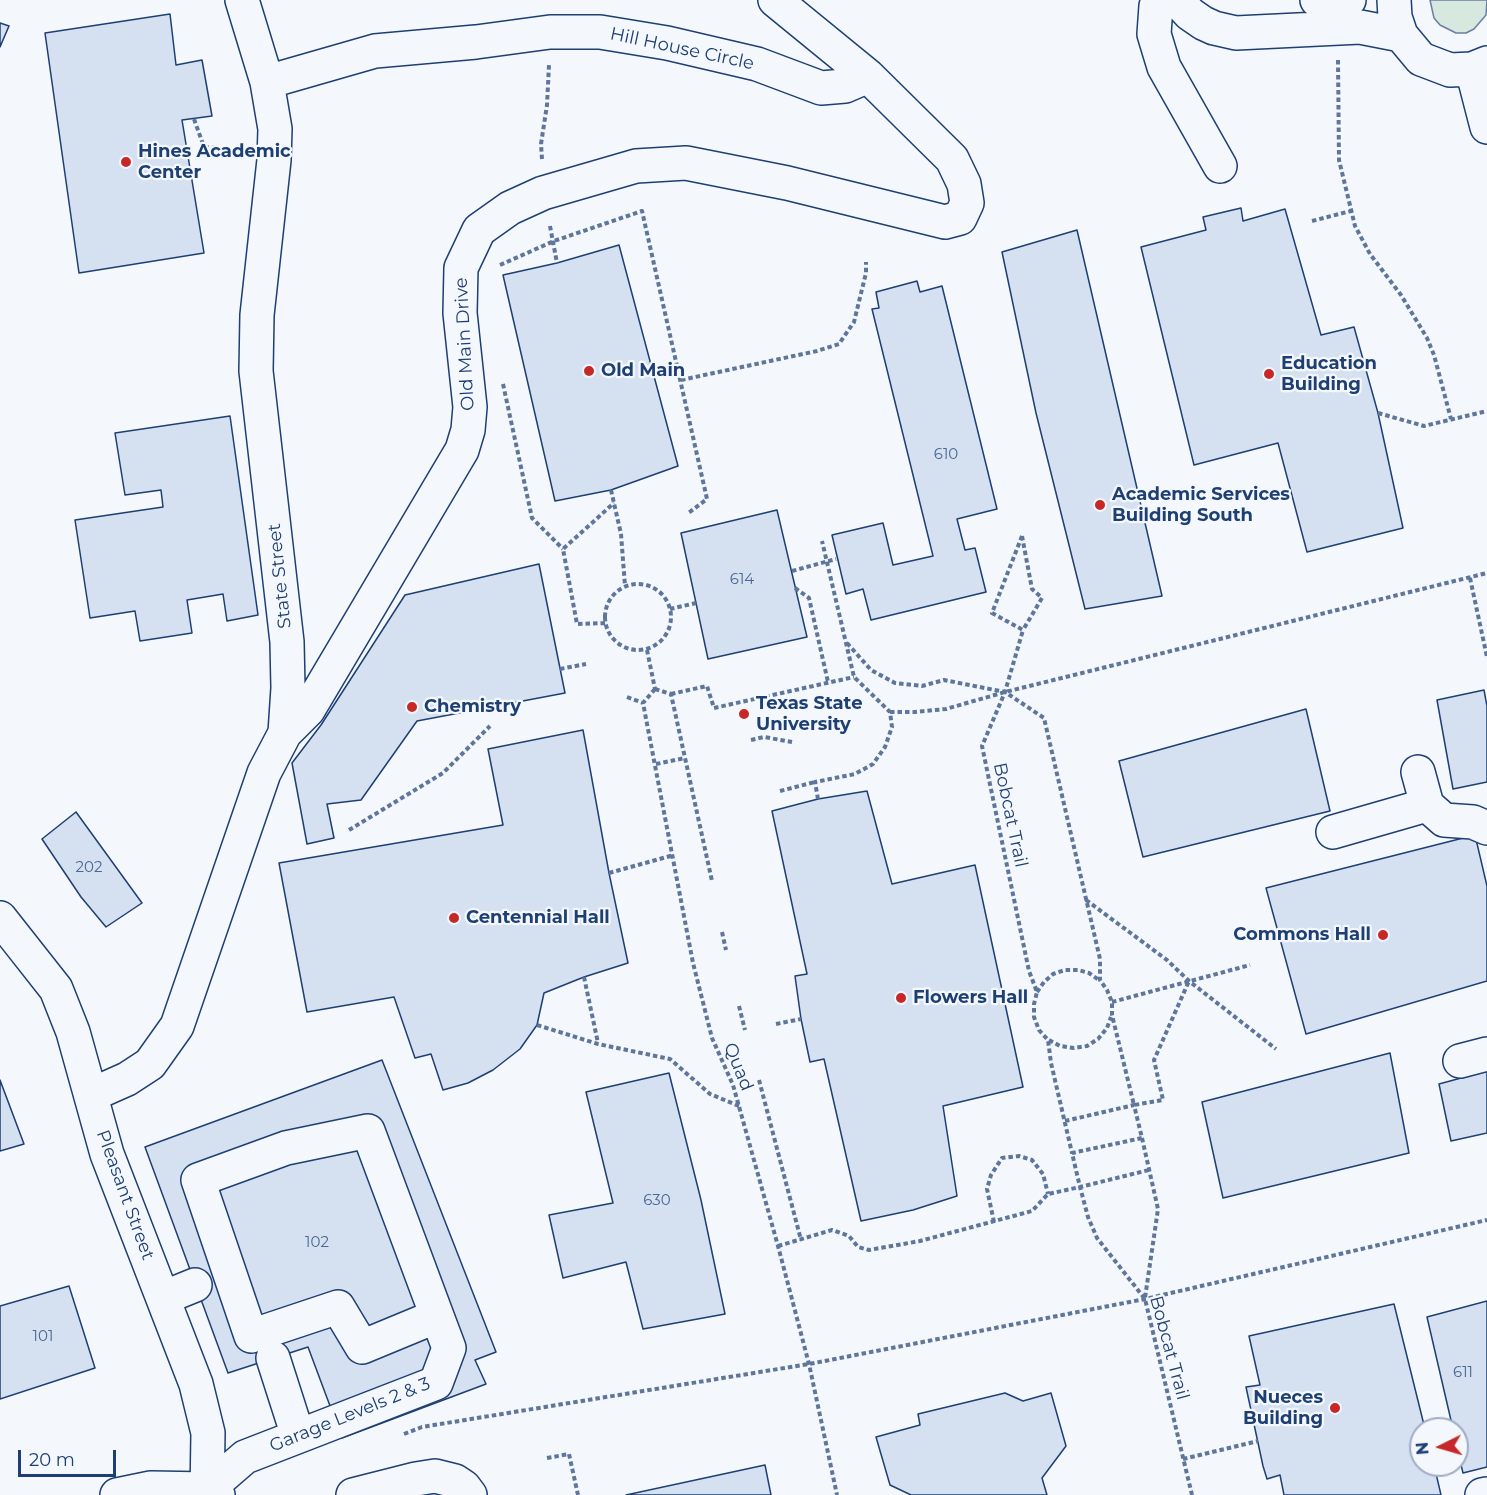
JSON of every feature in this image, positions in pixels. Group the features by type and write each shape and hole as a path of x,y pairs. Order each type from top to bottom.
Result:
{"street":[{"name":"State Street","path":"92,1095 127,1079 150,1064 177,1026 264,773 285,733 288,688 287,642 256,371 257,315 274,160 275,129 267,82 242,0"},
{"path":"775,0 868,76"},
{"path":"1159,0 1156,6 1154,34 1164,67 1220,166"},
{"path":"1177,0 1203,23 1236,33 1360,27 1401,35"},
{"path":"1317,0 1349,0"},
{"path":"1394,0 1395,17 1401,35 1421,59 1450,70 1479,66 1487,127"},
{"name":"Hill House Circle","path":"267,82 375,51 476,42 550,32 600,32 667,42 757,64 821,88 845,86 868,76"},
{"name":"Old Main Drive","path":"285,733 308,710 462,450 468,430 470,407 460,313 461,268 478,230 510,208 543,193 636,166 686,163 787,183 945,222 960,218 967,203 963,184 952,159 868,76"},
{"path":"1418,772 1427,806 1444,820 1473,822 1487,828"},
{"path":"1333,832 1427,806"},
{"name":"Pleasant Street","path":"0,918 56,989 73,1032 107,1154 196,1384 208,1433 211,1493"},
{"name":"Garage Levels 2 & 3","path":"211,1493 245,1457 436,1383 449,1348 368,1131 286,1148 198,1180 251,1336 338,1307 362,1347 437,1316"},
{"path":"163,1298 195,1285"},
{"path":"273,1358 298,1436"},
{"path":"353,1495 435,1476 455,1481 470,1495"},
{"path":"117,1495 151,1488 211,1493"},
{"path":"1482,1495 1487,1494"}],"path":[{"path":"1338,56 1339,160 1355,226 1370,255 1401,295 1427,338 1451,419"},
{"path":"549,62 547,105 541,144 543,193 557,263"},
{"path":"194,119 204,147 230,149"},
{"path":"491,270 554,241 642,211 707,499 687,514"},
{"path":"1312,221 1351,211"},
{"path":"681,380 817,351 839,344 854,322 866,273 866,262"},
{"path":"502,379 532,518 563,549 578,624 605,623"},
{"path":"1378,413 1424,426 1487,411"},
{"path":"611,490 621,534 625,586"},
{"path":"563,549 614,503"},
{"name":"Bobcat Trail","path":"1023,630 992,613 1022,536 1032,589 1042,598 1023,630 1005,692 982,746 1029,971 1037,992 1034,1017 1039,1030 1048,1040 1088,1216 1097,1238 1145,1299 1192,1495"},
{"path":"780,791 855,774 873,764 885,747 892,727 890,712 854,677 822,541"},
{"path":"792,571 836,558"},
{"path":"890,712 946,709 1005,692 1487,573"},
{"path":"1470,578 1487,657"},
{"path":"648,585 658,590 666,599 670,609 669,630 663,639 647,650 625,648 609,634 605,623 605,612 609,601 625,586 648,585"},
{"path":"795,588 809,598 828,682"},
{"path":"670,609 696,603"},
{"path":"847,643 871,670 895,683 922,686 944,680 1005,692 1044,718 1100,959 1100,980"},
{"path":"647,650 655,689"},
{"path":"560,669 586,664"},
{"path":"655,689 671,694 707,686 714,708 854,677"},
{"path":"627,697 643,703 655,689"},
{"path":"671,694 712,881"},
{"name":"Quad","path":"643,703 693,963 712,1038 734,1085 778,1246 809,1364 837,1495"},
{"path":"349,830 443,773 490,726"},
{"path":"751,741 764,737 792,742"},
{"path":"656,764 685,758"},
{"path":"814,783 818,799"},
{"path":"609,873 674,855"},
{"path":"1086,900 1167,960 1189,981 1276,1049"},
{"path":"722,932 726,951"},
{"path":"1112,1002 1250,964"},
{"path":"1037,992 1053,974 1065,970 1078,970 1089,973 1100,980 1112,1002 1112,1015 1158,1209 1145,1299"},
{"path":"584,977 598,1044"},
{"path":"1065,1121 1163,1100 1154,1060 1189,981"},
{"path":"739,1006 744,1030"},
{"path":"1048,1040 1060,1046 1074,1048 1087,1046 1098,1039 1107,1028 1112,1015"},
{"path":"776,1024 801,1019"},
{"path":"537,1024 598,1044 670,1059 710,1094 740,1107"},
{"path":"759,1080 801,1240"},
{"path":"1072,1153 1142,1138"},
{"path":"994,1222 987,1189 991,1175 1002,1158 1019,1155 1032,1160 1043,1174 1048,1194"},
{"path":"778,1246 832,1230 849,1236 858,1247 869,1250 920,1241 1032,1210 1048,1194 1149,1170"},
{"path":"400,1436 422,1428 809,1364 1145,1299 1487,1220"},
{"path":"1183,1459 1258,1441"},
{"path":"547,1458 569,1454 578,1495"}],"shaded area":[{"path":"1430,0 1487,0 1486,15 1474,29 1466,33 1456,33 1440,25 1434,18"}],"building":[{"name":"Hines Academic Center","path":"170,14 176,65 202,60 212,116 182,120 204,253 79,273 45,33"},
{"path":"0,23 9,26 0,47"},
{"name":"Education Building","path":"1241,208 1243,221 1285,209 1321,335 1354,327 1378,413 1403,528 1307,552 1278,443 1194,465 1141,247 1206,230 1203,217"},
{"name":"Academic Services Building South","path":"1077,230 1162,596 1085,609 1036,413 1002,252"},
{"name":"Old Main","path":"619,245 678,466 611,490 555,501 503,275 557,263"},
{"path":"917,281 920,292 942,286 997,509 957,519 965,550 975,548 986,592 871,620 863,589 846,594 832,535 883,523 893,565 933,556 872,309 879,308 876,292"},
{"path":"230,416 258,615 227,621 223,594 187,600 192,633 140,641 135,611 90,618 75,520 163,507 161,490 125,495 115,433"},
{"path":"777,510 807,637 708,659 681,533"},
{"name":"Chemistry","path":"539,564 565,693 417,721 361,800 327,804 334,838 307,844 292,763 321,725 405,595"},
{"path":"1484,690 1487,706 1487,782 1453,789 1437,700"},
{"path":"1306,709 1330,811 1143,857 1119,761"},
{"name":"Centennial Hall","path":"583,730 628,963 544,993 537,1025 520,1049 493,1070 468,1083 443,1090 431,1054 415,1058 394,997 307,1012 279,863 503,825 488,749"},
{"name":"Flowers Hall","path":"867,791 892,884 975,865 1023,1087 943,1106 957,1196 913,1210 861,1221 824,1059 810,1062 795,976 807,974 772,811 818,799"},
{"path":"76,812 142,903 106,927 81,897 42,839"},
{"name":"Commons Hall","path":"1475,835 1487,886 1487,981 1306,1034 1266,888"},
{"path":"1390,1053 1409,1153 1223,1198 1202,1102"},
{"path":"382,1060 496,1352 475,1360 486,1384 342,1438 308,1347 228,1373 145,1147"},
{"path":"1487,1071 1487,1133 1451,1141 1439,1084"},
{"path":"669,1073 701,1200 725,1314 643,1329 626,1262 563,1278 549,1215 613,1203 586,1092"},
{"path":"0,1080 24,1144 0,1151"},
{"path":"69,1286 95,1368 0,1399 0,1306"},
{"path":"1487,1301 1487,1467 1469,1472 1469,1417 1450,1417 1427,1317"},
{"name":"Nueces Building","path":"1394,1304 1422,1417 1409,1417 1409,1477 1437,1477 1441,1495 1284,1495 1280,1475 1267,1479 1263,1466 1246,1387 1260,1385 1249,1336"},
{"path":"1005,1393 1023,1401 1051,1393 1066,1446 1042,1478 1047,1495 911,1495 890,1485 876,1437 920,1425 918,1414"},
{"path":"765,1465 771,1495 626,1495"}],"place":[{"name":"Hines Academic Center","path":"126,162"},
{"name":"Old Main","path":"589,371"},
{"name":"Education Building","path":"1269,374"},
{"name":"Academic Services Building South","path":"1100,505"},
{"name":"Chemistry","path":"412,707"},
{"name":"Texas State University","path":"744,714"},
{"name":"Centennial Hall","path":"454,918"},
{"name":"Commons Hall","path":"1383,935"},
{"name":"Flowers Hall","path":"901,998"},
{"name":"Nueces Building","path":"1335,1408"}]}
